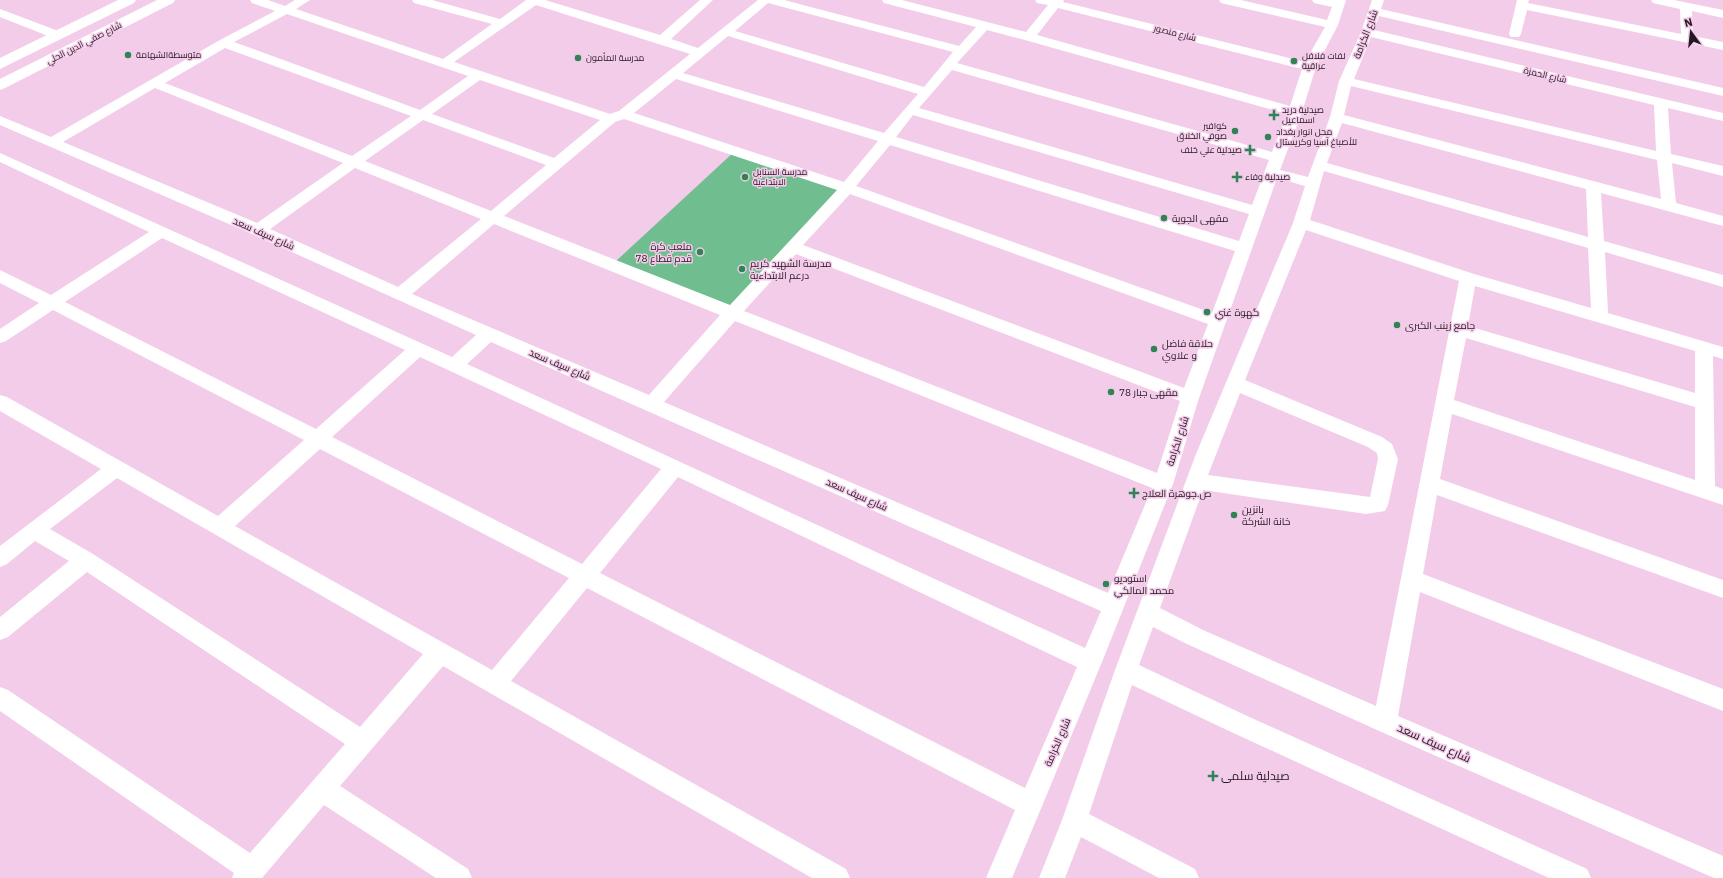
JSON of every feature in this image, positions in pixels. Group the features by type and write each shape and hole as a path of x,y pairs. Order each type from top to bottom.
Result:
{"main road":[{"name":"شارع صفي الدين الحلي","path":"0,64 129,0"},
{"name":"شارع صفي الدين الحلي","path":"0,85 168,0"}],"street":[{"path":"256,0 610,119"},
{"path":"52,142 224,43 304,0"},
{"path":"418,0 502,23"},
{"path":"445,63 533,0 700,53"},
{"path":"662,40 706,0"},
{"path":"400,295 610,119 624,114 765,0"},
{"path":"770,0 961,50"},
{"path":"888,0 1029,37 1295,112"},
{"name":"شارع منصور","path":"1041,0 1056,2 1309,67"},
{"path":"1225,0 1332,25"},
{"path":"1318,0 1339,2"},
{"path":"1657,0 1723,14"},
{"path":"462,12 477,2"},
{"path":"1029,37 1056,2"},
{"name":"شارع الكرامة","path":"999,878 1091,662 1163,484 1190,398 1257,211 1295,112 1309,67 1332,25 1339,2"},
{"path":"1515,34 1523,2 1723,46"},
{"path":"1376,5 1723,92"},
{"name":"شارع الكرامة","path":"1052,878 1075,820 1126,670 1196,481 1234,383 1301,223 1319,164 1337,117 1346,81 1367,32 1376,5"},
{"path":"1686,6 1687,39"},
{"path":"0,13 57,35"},
{"path":"652,404 732,313 847,188 948,65 984,26"},
{"path":"726,32 927,92"},
{"name":"شارع الحمزة","path":"1367,32 1723,117"},
{"path":"224,43 556,164"},
{"path":"948,65 1274,165 1313,183"},
{"path":"258,230 479,74"},
{"path":"674,74 1244,248"},
{"path":"1346,81 1723,171"},
{"path":"154,84 1163,484"},
{"path":"1661,102 1668,207"},
{"path":"910,110 1257,211"},
{"path":"624,114 847,188 1218,322"},
{"path":"1337,117 1723,221"},
{"name":"شارع سيف سعد","path":"2,123 52,142 258,230 400,295 1114,606"},
{"path":"0,157 675,467 1091,662"},
{"path":"1319,164 1723,281"},
{"path":"1594,187 1600,317"},
{"path":"1301,223 1468,278 1723,353"},
{"path":"0,337 161,231"},
{"path":"792,247 1190,398"},
{"path":"0,276 1030,804"},
{"path":"1385,722 1468,278"},
{"path":"1458,329 1704,403"},
{"path":"454,365 489,334"},
{"path":"1704,348 1705,491"},
{"path":"220,527 418,349"},
{"path":"1196,481 1366,506 1378,505 1388,459 1385,449 1375,442 1234,383"},
{"path":"0,402 837,878"},
{"path":"1444,404 1723,497"},
{"path":"495,683 675,467"},
{"path":"0,558 34,530 116,468"},
{"path":"1430,484 1723,589"},
{"path":"34,530 86,560 362,742"},
{"path":"0,630 86,560"},
{"path":"1412,579 1723,700"},
{"name":"شارع سيف سعد","path":"1148,613 1195,637 1385,722 1723,869"},
{"path":"0,698 248,874 440,652"},
{"path":"1126,670 1237,723 1578,878"},
{"path":"322,789 459,878"},
{"path":"1075,820 1186,878"}],"green space":[{"path":"735,151 847,188 732,313 615,262"}],"place":[{"name":"متوسطةالشهامة","path":"128,55"},
{"name":"مدرسة المأمون","path":"578,58"},
{"name":"لفات فلافل عراقية","path":"1294,61"},
{"name":"صيدلية دريد اسماعيل","path":"1274,115"},
{"name":"كوافير صوفي الخلاق","path":"1235,131"},
{"name":"محل انوار بغداد للأصباغ آسيا وكريستال","path":"1268,137"},
{"name":"صيدلية علي خلف","path":"1250,150"},
{"name":"مدرسة السنابل الابتداءية","path":"745,177"},
{"name":"صيدلية وفاء","path":"1237,177"},
{"name":"مقهى الجوية","path":"1164,218"},
{"name":"ملعب كرة قدم قطاع 78","path":"700,252"},
{"name":"مدرسة الشهيد كريم درعم الابتداءية","path":"742,269"},
{"name":"گهوة غني","path":"1207,312"},
{"name":"جامع زينب الكبرى","path":"1397,325"},
{"name":"حلاقة فاضل و علاوي","path":"1154,349"},
{"name":"مقهى جبار 78","path":"1111,392"},
{"name":"ص.جوهرة العلاج","path":"1134,493"},
{"name":"بانزين خانة الشركة","path":"1234,515"},
{"name":"استوديو محمد المالكي","path":"1106,584"},
{"name":"صيدلية سلمى","path":"1213,776"}]}
